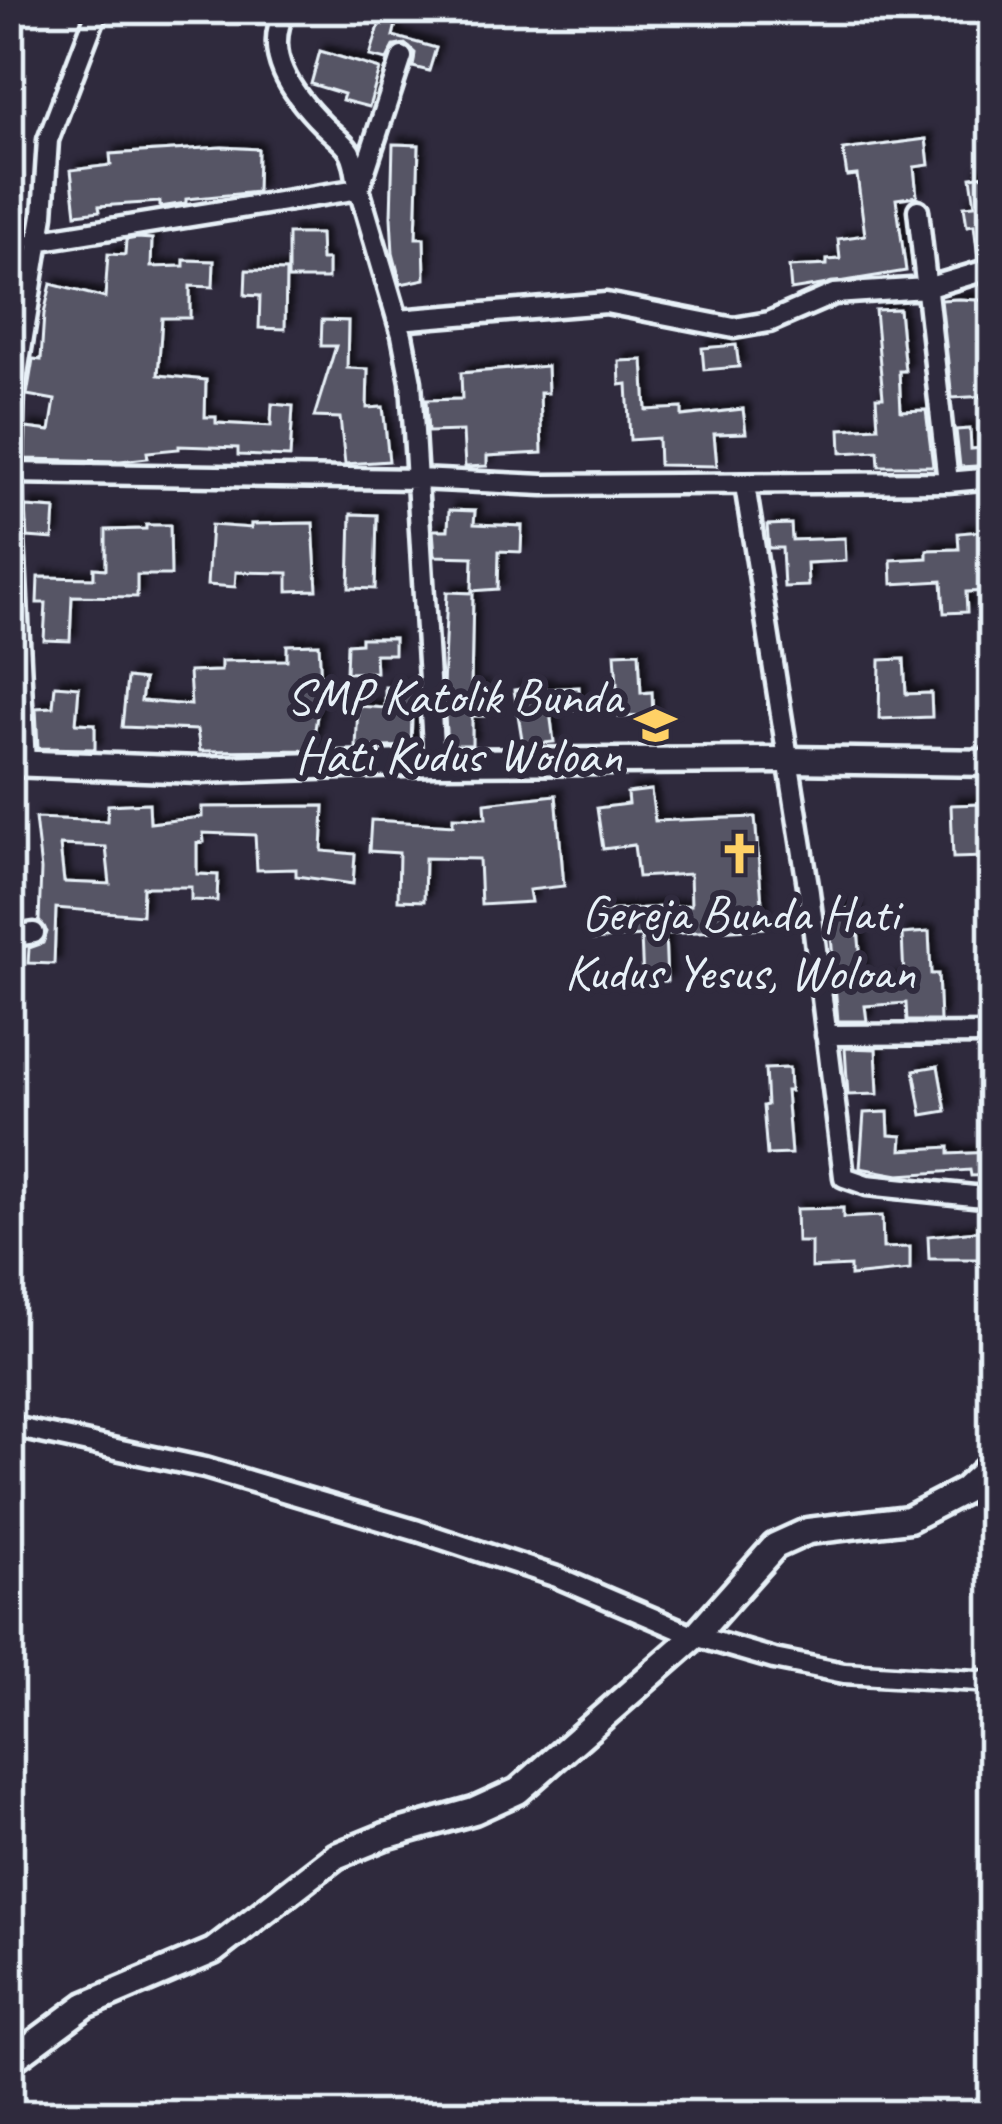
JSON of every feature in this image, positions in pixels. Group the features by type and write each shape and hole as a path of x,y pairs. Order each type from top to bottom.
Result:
{"street":[{"path":"98,9 49,140 43,214 14,392 10,473 17,764 199,770 434,762 993,764"},
{"path":"286,9 277,24 276,39 283,74 295,94 348,148 411,382 434,762"},
{"path":"359,190 402,57"},
{"path":"36,241 359,190"},
{"path":"918,210 948,482"},
{"path":"398,320 606,303 749,327 834,294 926,287 993,268"},
{"path":"10,473 543,485 993,478"},
{"path":"745,485 788,760 844,1177 867,1185 993,1198"},
{"path":"9,937 34,933"},
{"path":"826,1035 993,1034"},
{"path":"9,1426 205,1468 418,1531 557,1577 695,1636 774,1659 844,1673 993,1682"},
{"path":"9,2062 86,2005 213,1951 336,1856 518,1791 695,1636 776,1546 808,1532 909,1519 963,1491 993,1463"}],"building":[{"path":"381,19 396,24 393,36 436,48 429,71 413,67 415,53 405,44 394,46 387,60 370,56"},
{"path":"320,51 380,69 369,107 311,84"},
{"path":"926,139 929,165 914,167 917,196 896,199 906,271 791,290 789,267 827,265 827,260 840,259 838,239 865,235 857,175 847,176 843,150"},
{"path":"393,144 419,145 416,238 424,238 425,279 401,284 393,253"},
{"path":"258,149 257,192 186,199 186,203 160,207 160,202 99,206 100,211 76,214 71,170 111,165 110,154"},
{"path":"993,174 993,255 978,258 974,225 967,226 964,206 975,205 971,177"},
{"path":"288,234 320,234 328,279 288,279"},
{"path":"152,239 151,267 184,266 184,260 214,261 213,287 190,286 190,318 162,318 158,375 206,380 205,417 216,417 216,423 271,426 272,404 293,406 290,457 238,455 238,448 179,446 147,452 148,458 120,461 25,459 26,428 50,431 55,400 27,395 33,359 41,360 51,284 105,298 108,254 125,255 126,240"},
{"path":"246,270 286,271 285,329 259,328 260,296 245,295"},
{"path":"941,300 993,301 993,361 985,361 987,396 952,398"},
{"path":"899,309 905,371 899,371 901,411 926,410 933,466 879,466 878,451 841,453 840,429 878,427 876,397 883,397 875,310"},
{"path":"322,320 348,321 347,368 368,369 367,408 383,407 389,461 345,464 340,418 314,417 336,346 321,346"},
{"path":"736,345 739,367 704,370 702,348"},
{"path":"643,360 646,410 682,408 682,416 743,409 746,433 714,434 717,466 659,465 658,438 630,440 627,384 620,385 619,361"},
{"path":"547,366 548,393 540,393 542,453 487,456 487,466 465,467 463,431 428,432 426,400 462,399 461,373"},
{"path":"970,429 971,449 993,447 993,465 960,467 956,430"},
{"path":"26,507 55,509 53,539 28,537"},
{"path":"449,510 475,511 474,524 522,526 521,552 499,551 498,589 472,591 473,557 435,556 433,530 448,530"},
{"path":"351,514 377,515 375,589 349,588"},
{"path":"313,523 317,590 288,591 288,573 236,572 235,587 207,585 211,525 251,528 251,524"},
{"path":"791,524 792,540 845,538 846,561 807,563 808,586 784,587 782,548 769,548 767,525"},
{"path":"146,525 170,525 171,575 137,575 137,597 72,596 70,641 44,640 46,603 37,603 38,577 94,578 94,568 106,569 106,530 146,529"},
{"path":"982,531 984,568 993,568 993,591 966,592 967,612 944,613 942,581 892,584 891,560 927,558 927,550 959,549 958,533"},
{"path":"447,592 473,593 471,688 484,688 484,716 472,716 472,745 447,745 443,688"},
{"path":"361,638 394,638 394,654 375,654 376,672 346,673 347,644 361,643"},
{"path":"319,644 322,702 312,750 200,751 197,730 122,727 127,678 144,680 141,701 191,705 189,672 221,671 221,661 287,660 287,645"},
{"path":"639,652 641,693 652,692 653,716 619,717 615,653"},
{"path":"904,659 906,694 931,693 932,717 879,719 880,660"},
{"path":"55,685 79,687 76,723 95,724 95,749 38,748 36,708 53,707"},
{"path":"545,685 546,689 579,687 580,710 550,712 554,742 523,745 514,690"},
{"path":"385,687 416,688 418,715 412,715 411,746 356,748 358,706 385,708"},
{"path":"651,790 655,821 755,817 764,928 665,934 667,981 643,982 641,936 593,940 591,912 691,905 690,874 638,877 634,845 603,849 597,808 628,804 627,793"},
{"path":"556,795 564,886 529,890 531,902 481,905 479,859 425,858 424,901 398,900 399,853 369,851 371,820 453,825 453,817 486,818 485,803"},
{"path":"149,803 150,823 202,817 202,807 324,806 322,851 355,854 353,884 296,876 296,869 257,870 255,835 203,833 204,842 197,843 197,874 218,875 217,901 191,900 191,887 143,887 142,915 56,908 54,964 28,963 29,948 43,943 47,932 39,921 41,870 35,818 107,821 108,805","holes":["60,845 106,847 110,884 64,882"]},
{"path":"984,804 986,857 953,858 951,805"},
{"path":"856,908 863,982 904,979 902,934 929,932 931,974 938,974 940,1021 907,1021 906,1003 865,1006 867,1021 838,1021 829,911"},
{"path":"845,1048 876,1049 878,1094 848,1095"},
{"path":"938,1066 946,1111 922,1115 914,1070"},
{"path":"789,1068 791,1154 767,1155 765,1069"},
{"path":"888,1112 889,1135 902,1136 901,1150 949,1147 949,1154 993,1152 993,1175 971,1176 970,1170 899,1175 860,1168 864,1113"},
{"path":"843,1208 843,1218 882,1216 883,1248 910,1247 910,1270 850,1276 850,1266 811,1268 811,1242 797,1242 796,1209"},
{"path":"993,1232 993,1259 929,1259 928,1236"}],"place":[{"name":"SMP Katolik Bunda Hati Kudus Woloan","path":"656,725"},
{"name":"Gereja Bunda Hati Kudus Yesus, Woloan","path":"740,854"}]}
